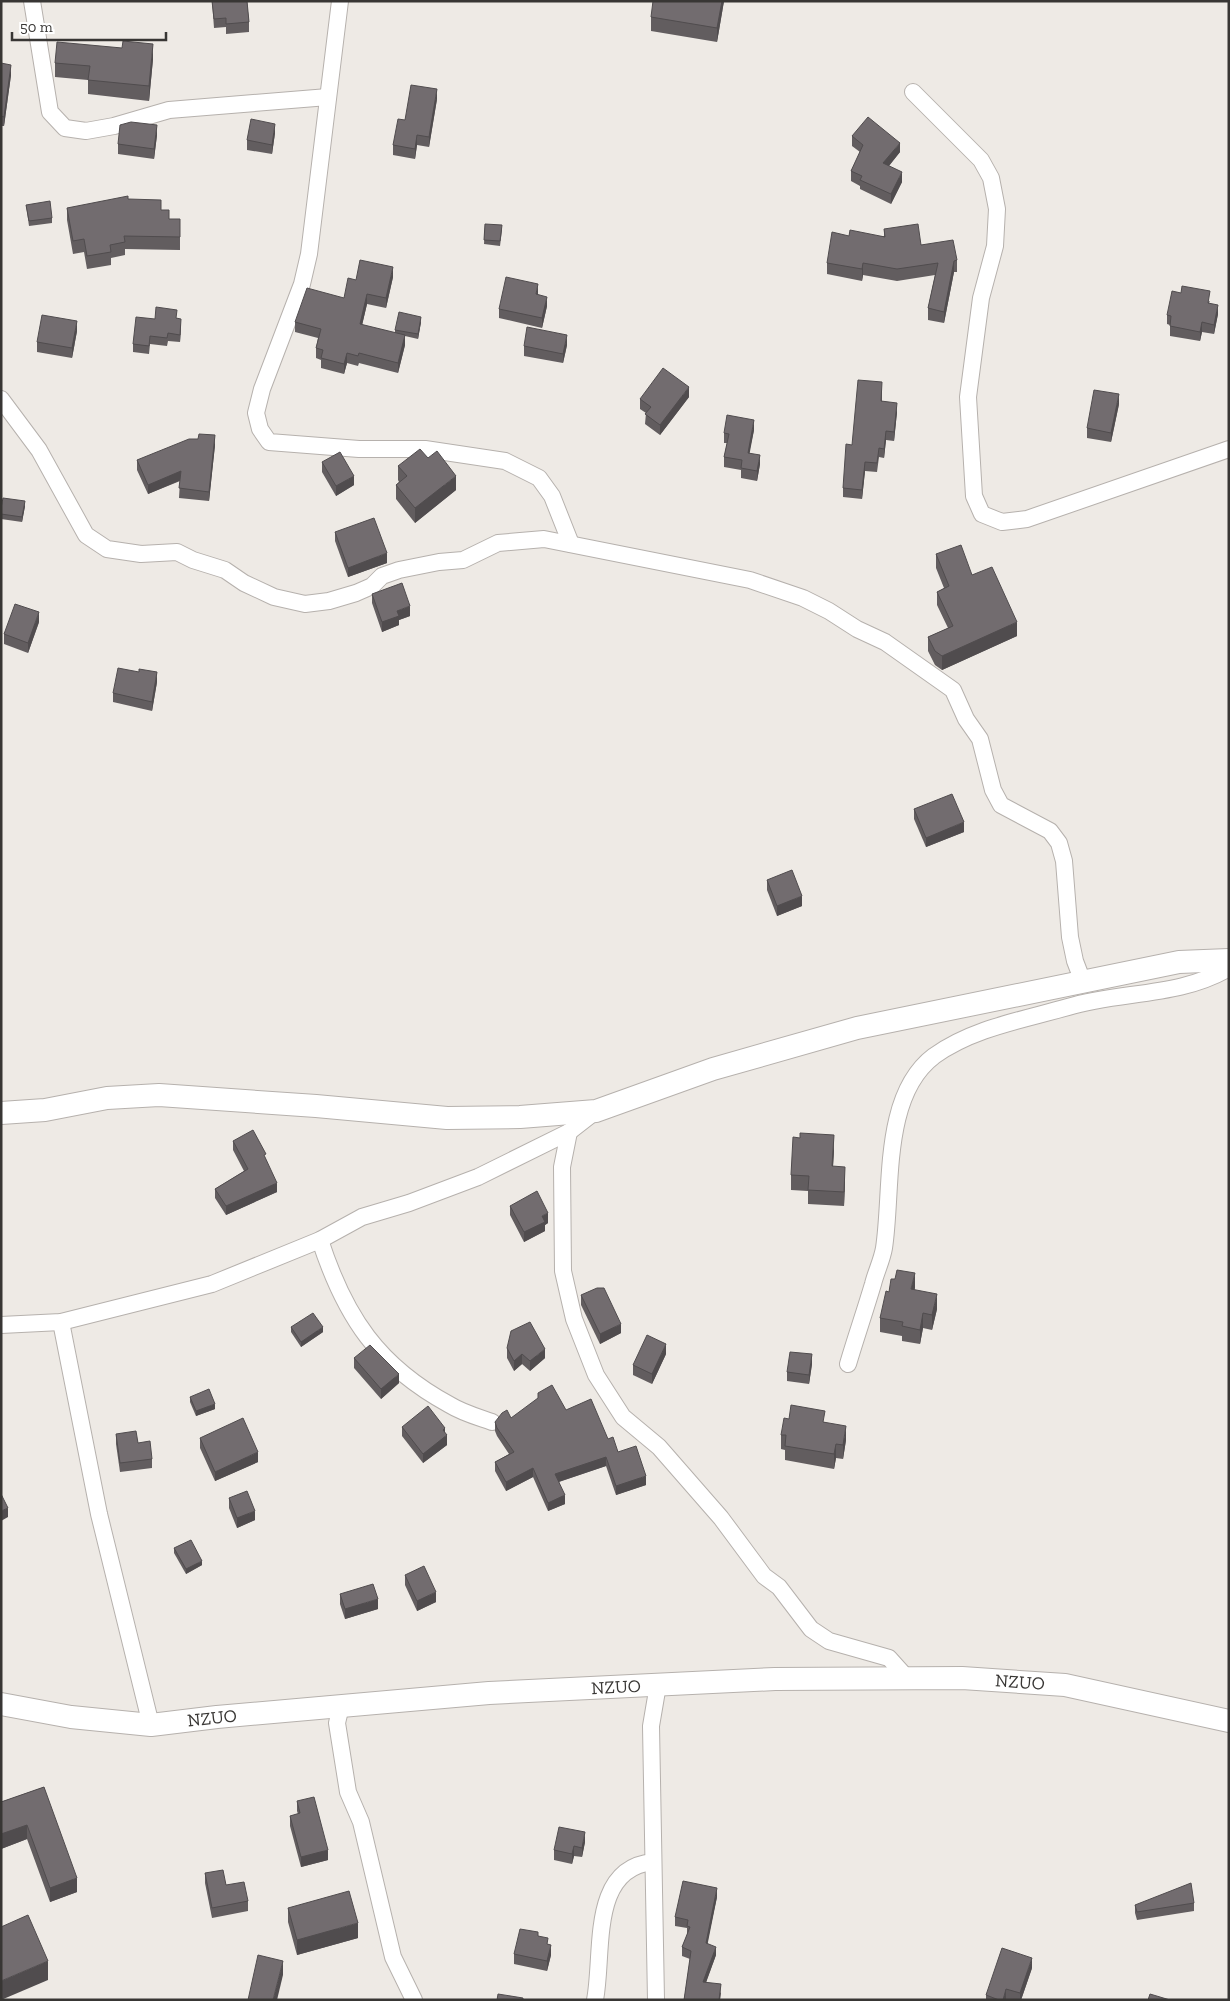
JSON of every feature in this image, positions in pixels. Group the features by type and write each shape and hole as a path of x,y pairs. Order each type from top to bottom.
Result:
{"street":[{"path":"32,1 50,112 65,128 86,132 168,110 328,97"},
{"path":"340,1 309,254 302,284 262,388 256,413 260,429 269,442 359,448 425,449 506,461 539,478 552,496 571,544"},
{"path":"913,92 981,160 990,178 997,209 994,246 981,298 968,397 974,496 982,514 1002,522 1027,519 1229,449"},
{"path":"1,399 39,450 86,535 107,549 141,554 177,552 193,560 226,570 244,583 274,597 305,604 329,601 372,586 382,576 439,562 463,560 498,543 544,539 750,580 803,598 857,629 885,642 953,690 966,719 980,739 993,790 1001,805 1050,831 1059,843 1064,861 1070,937 1075,961 1083,982"},
{"path":"1,1113 45,1110 107,1098 159,1095 316,1106 447,1118 520,1117 596,1110 713,1069 857,1028 1179,962 1229,960"},
{"path":"848,1364 884,1249 891,1168 897,1125 903,1102 910,1084 933,1057 964,1037 1086,1002 1138,996 1194,983 1229,968"},
{"path":"1,1325 61,1322 212,1284 320,1240 362,1218 409,1204 478,1177 569,1132 596,1110"},
{"path":"569,1132 562,1168 562,1271 574,1319 596,1375 623,1417 659,1447 721,1518 764,1576 779,1587 811,1628 829,1641 889,1658 907,1678"},
{"path":"320,1240 333,1282 354,1320 381,1354 414,1383 436,1397 451,1406 492,1422"},
{"path":"61,1322 99,1514 151,1725"},
{"name":"NZUO","path":"1,1704 71,1717 151,1725 217,1717 489,1693 775,1678 962,1678 1065,1685 1229,1721"},
{"path":"656,2000 651,1726 658,1685"},
{"path":"341,1706 337,1723 348,1792 361,1822 394,1957 414,2000"},
{"path":"595,2000 606,1898 618,1878 630,1867 652,1862"}],"building":[{"path":"212,1 247,1 249,22 226,24 226,18 214,19"},
{"path":"653,1 722,1 717,28 651,17"},
{"path":"123,41 153,44 149,86 88,80 90,66 55,63 57,42 122,48"},
{"path":"1,63 11,65 4,117 1,116"},
{"path":"411,85 437,89 429,137 417,135 415,149 393,145 398,119 405,120"},
{"path":"868,117 900,143 883,163 902,172 891,194 860,180 862,176 851,171 863,145 852,136"},
{"path":"251,119 275,124 272,145 247,140"},
{"path":"131,122 157,125 154,149 118,144 120,125"},
{"path":"128,196 128,199 161,200 161,210 169,210 169,219 180,219 180,237 124,236 125,242 110,245 111,252 87,256 84,239 73,241 67,208"},
{"path":"50,201 52,218 29,221 26,205"},
{"path":"485,224 502,225 500,241 484,240"},
{"path":"918,224 921,245 953,240 957,260 954,261 944,312 928,308 938,263 897,269 863,263 862,269 827,263 832,232 849,236 850,230 885,237 884,229"},
{"path":"360,260 393,267 386,298 367,294 360,324 405,335 398,363 359,353 358,356 347,353 344,364 321,358 323,350 316,348 321,329 295,322 307,288 344,298 348,278 356,280"},
{"path":"506,277 538,284 536,294 547,297 542,318 499,309"},
{"path":"1182,286 1210,291 1208,303 1218,305 1214,325 1202,322 1200,332 1170,326 1171,316 1167,315 1172,291 1181,293"},
{"path":"156,307 177,310 176,318 181,319 180,335 168,333 167,338 150,336 149,346 133,344 136,317 155,319"},
{"path":"399,312 421,317 418,334 395,330"},
{"path":"42,315 77,321 72,348 37,342"},
{"path":"527,327 567,335 563,354 524,346"},
{"path":"663,368 689,387 660,425 645,414 651,407 640,399"},
{"path":"858,380 882,382 881,401 897,403 894,432 886,431 884,449 879,448 877,463 865,462 862,490 843,488 846,444 852,445"},
{"path":"1094,390 1119,394 1111,433 1087,428"},
{"path":"727,415 754,420 748,453 760,455 757,471 741,468 742,460 724,457 729,434 724,433"},
{"path":"199,434 215,435 209,492 179,488 181,471 148,485 137,460 189,439 198,439"},
{"path":"420,449 428,458 437,451 456,476 415,508 396,485 407,476 398,466"},
{"path":"340,452 354,476 336,486 322,462"},
{"path":"3,498 25,501 22,517 1,514"},
{"path":"374,518 387,553 348,568 335,532"},
{"path":"961,545 972,575 992,567 1017,622 942,656 935,651 928,637 953,626 937,592 949,586 936,554"},
{"path":"402,583 410,606 397,611 399,616 382,622 372,594"},
{"path":"15,604 39,612 28,643 4,634"},
{"path":"118,668 139,672 139,669 157,672 152,702 113,693"},
{"path":"952,794 964,822 926,838 914,809"},
{"path":"792,870 802,896 777,906 767,880"},
{"path":"253,1130 266,1154 264,1155 277,1183 226,1206 215,1189 248,1169 233,1141"},
{"path":"800,1133 834,1135 832,1166 845,1167 844,1192 808,1190 809,1176 791,1175 793,1137 800,1138"},
{"path":"537,1191 548,1213 542,1216 545,1222 524,1232 510,1206"},
{"path":"897,1270 915,1273 911,1289 937,1294 932,1315 923,1313 920,1330 902,1326 903,1322 880,1318 886,1291 889,1292 891,1279 895,1279"},
{"path":"597,1288 604,1288 621,1324 600,1334 581,1295"},
{"path":"313,1313 323,1327 301,1342 291,1327"},
{"path":"530,1322 545,1349 530,1361 522,1354 514,1361 507,1348 511,1331"},
{"path":"647,1335 666,1344 652,1374 633,1365"},
{"path":"370,1345 399,1374 381,1389 354,1358"},
{"path":"790,1352 812,1354 809,1375 787,1372"},
{"path":"552,1385 566,1410 591,1399 608,1439 613,1437 618,1452 636,1446 646,1476 616,1486 606,1457 555,1474 565,1495 548,1503 533,1468 506,1482 495,1462 514,1452 497,1428 495,1422 507,1410 511,1418 538,1398 538,1393"},
{"path":"209,1389 215,1404 196,1411 190,1397"},
{"path":"791,1405 825,1411 823,1422 846,1426 843,1445 836,1444 834,1454 785,1446 786,1435 781,1435 784,1418 789,1419"},
{"path":"428,1406 445,1428 443,1430 447,1435 423,1454 402,1427"},
{"path":"243,1418 258,1452 215,1472 200,1438"},
{"path":"136,1431 138,1443 150,1441 152,1459 120,1463 116,1434"},
{"path":"247,1491 255,1511 237,1518 229,1498"},
{"path":"1,1494 8,1508 1,1511"},
{"path":"191,1540 202,1561 186,1569 174,1548"},
{"path":"424,1566 436,1592 417,1601 405,1575"},
{"path":"373,1584 378,1599 345,1609 340,1594"},
{"path":"44,1787 77,1878 50,1888 27,1825 1,1834 1,1802"},
{"path":"314,1797 328,1850 301,1857 290,1816 300,1813 297,1801"},
{"path":"559,1827 585,1832 582,1848 574,1846 572,1854 554,1850"},
{"path":"223,1870 226,1885 244,1882 248,1901 212,1908 205,1873"},
{"path":"683,1881 717,1888 706,1943 716,1947 703,1982 721,1984 719,2000 684,2000 691,1951 682,1947 690,1927 687,1926 688,1920 675,1917"},
{"path":"1191,1883 1194,1903 1137,1912 1135,1905"},
{"path":"349,1891 358,1923 297,1940 288,1908"},
{"path":"28,1915 48,1961 1,1981 1,1927"},
{"path":"520,1929 538,1932 538,1936 548,1938 547,1944 551,1945 547,1961 514,1954"},
{"path":"1002,1948 1032,1958 1020,1993 1006,1989 1003,2000 999,2000 986,1995"},
{"path":"258,1955 283,1961 273,2000 248,2000"},
{"path":"498,1994 523,1998 523,2000 497,2000"},
{"path":"1150,1994 1170,2000 1148,2000"}]}
